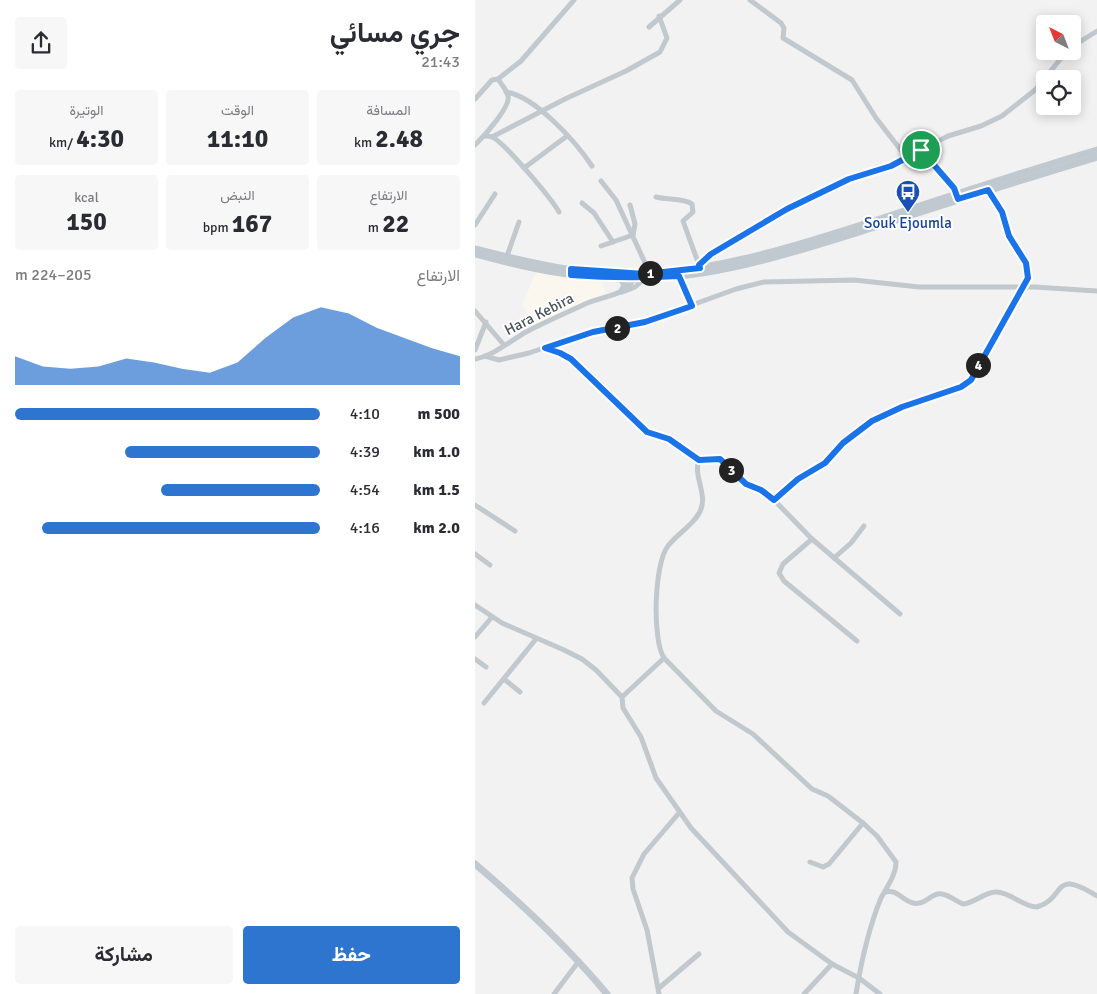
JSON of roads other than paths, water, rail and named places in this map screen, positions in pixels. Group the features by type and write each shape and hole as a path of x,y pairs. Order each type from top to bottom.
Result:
{"main road":[{"path":"958,196 988,190 1097,150"},
{"path":"645,276 746,265 958,196 1097,156"},
{"path":"475,248 571,272 634,276 679,276 700,269"},
{"path":"475,254 571,272 621,278 634,276"},
{"path":"621,278 625,285 622,291"},
{"path":"475,864 579,961 607,994"}],"street":[{"path":"475,99 492,80 498,79 521,61 575,0"},
{"path":"649,27 659,16 680,0"},
{"path":"750,0 781,24 784,28 783,38 852,80 876,118 907,158"},
{"path":"484,136 492,137 626,72 660,52 667,38 659,16"},
{"path":"1081,41 1097,31"},
{"path":"656,197 667,200 687,201 692,204 693,212 683,221 700,269 725,246 787,209 849,179 873,173 907,158 948,136 981,126 1002,116 1035,90 1060,60"},
{"path":"475,145 484,136 507,104 506,92 498,79"},
{"path":"506,92 514,93 541,112 580,148 592,166"},
{"path":"524,168 567,136"},
{"path":"492,137 546,192 559,212"},
{"path":"921,150 958,196"},
{"path":"601,181 616,200 646,265 645,276 635,287 622,291"},
{"path":"988,190 1002,212 1009,236 1026,263 1028,281 1033,287"},
{"path":"475,224 495,194"},
{"path":"582,203 595,213 613,242"},
{"path":"629,205 635,224 633,235"},
{"path":"507,256 519,222"},
{"path":"601,246 633,235"},
{"name":"Hara Kebira","path":"475,360 536,327 587,303 628,288 634,276"},
{"path":"679,276 692,306"},
{"path":"485,356 495,360 504,359 593,332 645,322 749,285 788,280 871,280 919,287 1033,287 1097,291"},
{"path":"774,500 798,479 825,463 843,443 872,421 902,407 961,387 971,380 987,348 1028,281"},
{"path":"475,312 486,322 504,346"},
{"path":"475,350 486,322"},
{"path":"545,348 571,359 647,432 669,439 699,460 720,459 746,484 761,490 774,500 834,558 901,614"},
{"path":"699,460 697,470 701,487 701,510 663,554 657,636 659,648 664,658 716,711 753,734 807,786 828,796 863,823 877,836 896,862 894,874 885,892 867,946 856,994"},
{"path":"475,505 515,531"},
{"path":"834,558 851,543 864,526"},
{"path":"813,539 783,564 779,573 784,581 857,641"},
{"path":"475,554 490,565"},
{"path":"475,605 492,617 582,659 596,670 621,698 623,708 641,737 656,778 679,814 705,845 780,924 832,964 859,978 880,994"},
{"path":"475,637 492,617"},
{"path":"484,703 536,639"},
{"path":"621,698 664,658"},
{"path":"475,659 486,667"},
{"path":"504,679 520,692"},
{"path":"659,991 647,930 633,889 632,878 644,854 679,814"},
{"path":"810,862 823,867 829,864 863,823"},
{"path":"885,892 895,891 908,901 916,903 923,903 935,894 943,894 963,904 975,902 988,894 1000,892 1027,906 1037,907 1047,902 1059,887 1067,884 1076,884 1097,896"},
{"path":"659,991 699,954"},
{"path":"554,994 579,961"},
{"path":"804,994 832,964"}],"place":[{"name":"Souk Ejoumla","path":"908,213"}]}
